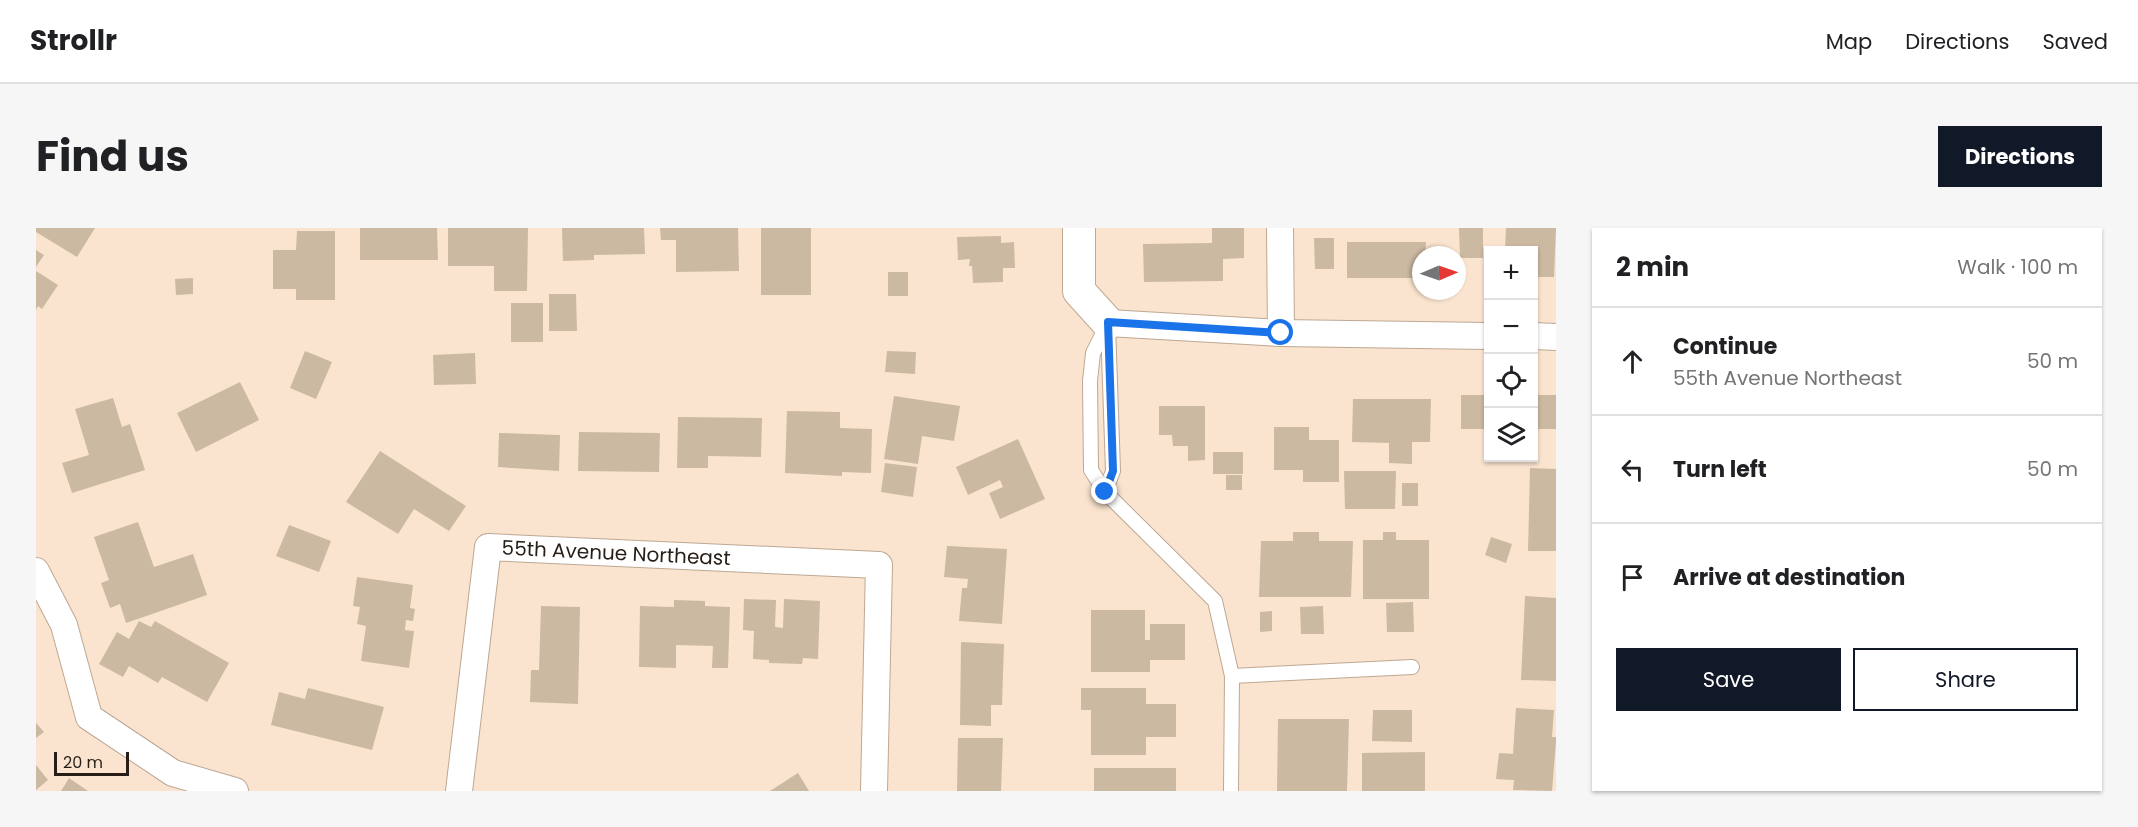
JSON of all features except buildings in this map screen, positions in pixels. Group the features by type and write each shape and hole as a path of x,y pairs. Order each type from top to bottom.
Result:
{"street":[{"path":"1080,228 1079,291 1108,322 1281,333 1484,336"},
{"path":"1280,228 1281,333"},
{"path":"1538,336 1556,337"},
{"name":"55th Avenue Northeast","path":"459,791 488,548 879,565 874,791"},
{"path":"36,571 64,625 89,717 172,773 236,791"}],"lane":[{"path":"1108,322 1093,353 1090,381 1091,470 1105,492 1215,601 1232,676 1231,791"},
{"path":"1105,492 1113,471 1108,322"},
{"path":"1232,676 1412,667"}],"route":[{"path":"1105,492 1113,471 1108,322 1281,333"}]}
